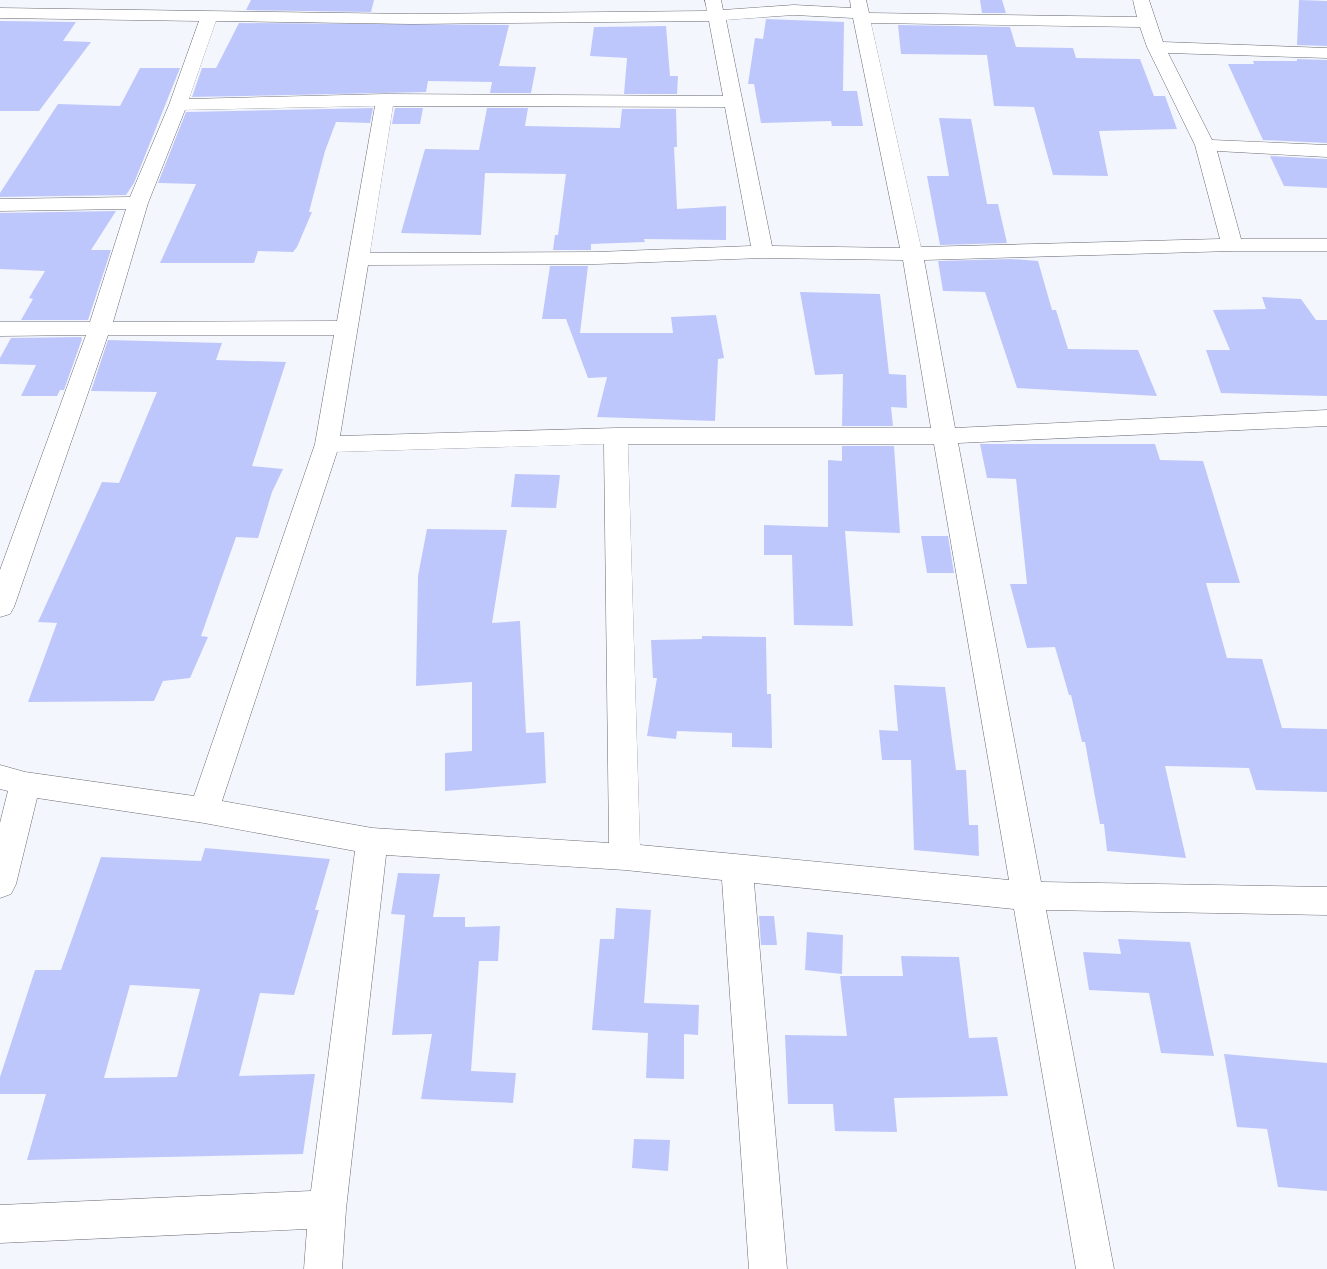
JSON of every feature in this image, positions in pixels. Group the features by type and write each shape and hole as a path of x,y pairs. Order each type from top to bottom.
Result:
{"street":[{"path":"410,0 412,19"},
{"path":"1141,0 1145,22 1205,146 1232,245"},
{"path":"715,8 763,252"},
{"path":"0,14 412,19 715,8 858,12 860,9 1145,22"},
{"path":"860,9 912,254 1095,1269"},
{"path":"0,607 100,327 138,203 178,105 209,18"},
{"path":"1156,47 1327,53"},
{"path":"178,105 385,100 732,102"},
{"path":"204,810 327,444 385,100"},
{"path":"1205,146 1327,151"},
{"path":"0,205 138,203"},
{"path":"358,259 597,258 763,252 912,254 1232,245 1327,245"},
{"path":"0,329 100,327 347,328"},
{"path":"327,444 616,436 945,436 1323,418 1327,440"},
{"path":"616,436 625,857"},
{"path":"0,884 12,780 204,810 372,840 625,857 1027,896 1327,901"},
{"path":"323,1269 327,1209 372,840"},
{"path":"737,869 768,1269"},
{"path":"0,1224 327,1209"}],"building":[{"path":"251,0 374,0 371,12 246,10"},
{"path":"980,0 1002,0 1006,13 982,13"},
{"path":"1299,0 1327,1 1327,46 1297,45"},
{"path":"766,19 844,22 843,91 857,91 863,126 832,126 831,121 761,123 754,84 748,84 755,38 763,39"},
{"path":"0,21 76,22 63,41 91,42 39,111 0,111"},
{"path":"239,23 509,25 499,66 536,67 531,93 490,93 492,82 428,81 426,92 192,97 202,68 216,68"},
{"path":"898,25 1010,27 1016,47 1073,48 1076,58 1140,59 1154,96 1165,96 1177,129 1099,131 1108,176 1053,175 1034,107 994,106 987,55 901,54"},
{"path":"666,26 670,76 678,76 677,94 624,94 627,58 590,56 594,27"},
{"path":"1297,59 1327,60 1327,143 1263,140 1228,64 1254,64 1253,61 1297,61"},
{"path":"140,68 180,68 134,183 126,195 0,197 0,193 58,104 120,106"},
{"path":"373,108 370,123 336,122 325,151 309,212 312,212 293,252 258,251 254,263 160,263 196,184 158,183 186,112"},
{"path":"395,108 423,108 420,124 392,124"},
{"path":"487,108 528,108 525,126 620,128 622,109 676,109 677,147 674,147 677,209 726,206 726,240 644,239 645,242 591,244 591,250 553,250 555,235 558,235 566,174 485,173 481,235 401,233 425,149 479,150"},
{"path":"939,118 971,119 987,204 998,204 1007,243 940,245 927,176 949,176"},
{"path":"1270,156 1327,159 1327,188 1284,186"},
{"path":"116,211 91,250 111,250 88,320 21,320 33,299 29,298 45,271 0,269 0,213"},
{"path":"1011,259 1038,261 1052,310 1056,310 1068,349 1138,350 1157,396 1017,388 985,292 943,291 938,261"},
{"path":"550,266 588,266 580,333 673,333 671,317 716,315 724,358 718,359 715,421 597,417 607,377 588,378 566,319 542,319"},
{"path":"800,292 880,294 889,374 906,375 907,408 891,407 893,426 842,426 843,374 815,375"},
{"path":"1262,297 1301,299 1316,320 1327,320 1327,396 1221,393 1206,350 1230,350 1213,310 1266,309"},
{"path":"81,337 82,339 64,390 60,390 57,396 21,396 36,365 0,364 0,358 11,338"},
{"path":"108,340 222,343 216,360 286,362 252,466 283,469 272,492 258,538 236,537 201,636 208,637 190,678 163,681 154,701 28,702 57,623 38,622 102,482 119,483 157,392 91,391"},
{"path":"980,444 1155,444 1160,460 1203,461 1240,583 1206,583 1227,658 1262,659 1282,728 1327,729 1327,792 1256,790 1249,768 1165,766 1186,858 1107,851 1104,824 1100,824 1085,742 1082,742 1071,695 1069,695 1055,647 1027,648 1010,584 1027,584 1016,479 987,478"},
{"path":"842,446 894,446 900,533 845,531 853,626 794,625 792,555 764,555 764,525 828,527 828,460 842,461"},
{"path":"515,474 560,475 556,508 511,507"},
{"path":"427,529 507,530 492,623 520,621 526,733 544,732 546,783 445,791 445,753 472,751 472,682 416,686 418,576"},
{"path":"921,536 948,536 954,573 927,573"},
{"path":"702,636 766,637 767,694 771,694 772,748 732,747 732,733 677,731 676,739 647,736 657,678 653,678 651,640 702,639"},
{"path":"894,685 945,687 956,770 966,770 969,825 978,825 979,856 914,850 911,760 882,760 879,730 898,731"},
{"path":"205,848 330,859 315,910 319,910 294,995 260,993 239,1076 315,1074 303,1154 27,1160 46,1094 0,1094 0,1077 35,970 61,970 101,857 201,861","holes":["130,985 200,989 177,1077 104,1078"]},
{"path":"398,873 440,874 433,917 465,917 465,927 500,926 498,961 479,961 471,1071 516,1073 513,1103 421,1099 432,1034 392,1035 405,915 391,914"},
{"path":"616,908 651,910 644,1003 699,1005 698,1035 684,1034 684,1079 646,1078 648,1033 592,1030 600,939 614,939"},
{"path":"759,916 774,916 777,945 761,945"},
{"path":"807,932 843,935 842,974 805,970"},
{"path":"1118,939 1190,942 1214,1056 1161,1053 1149,993 1089,990 1083,952 1121,954"},
{"path":"901,956 959,957 969,1038 997,1037 1008,1096 894,1098 897,1132 835,1131 833,1104 788,1104 785,1035 847,1036 840,976 903,976"},
{"path":"1224,1054 1327,1063 1327,1191 1278,1187 1267,1129 1237,1127"},
{"path":"634,1139 670,1140 668,1171 632,1168"}]}
